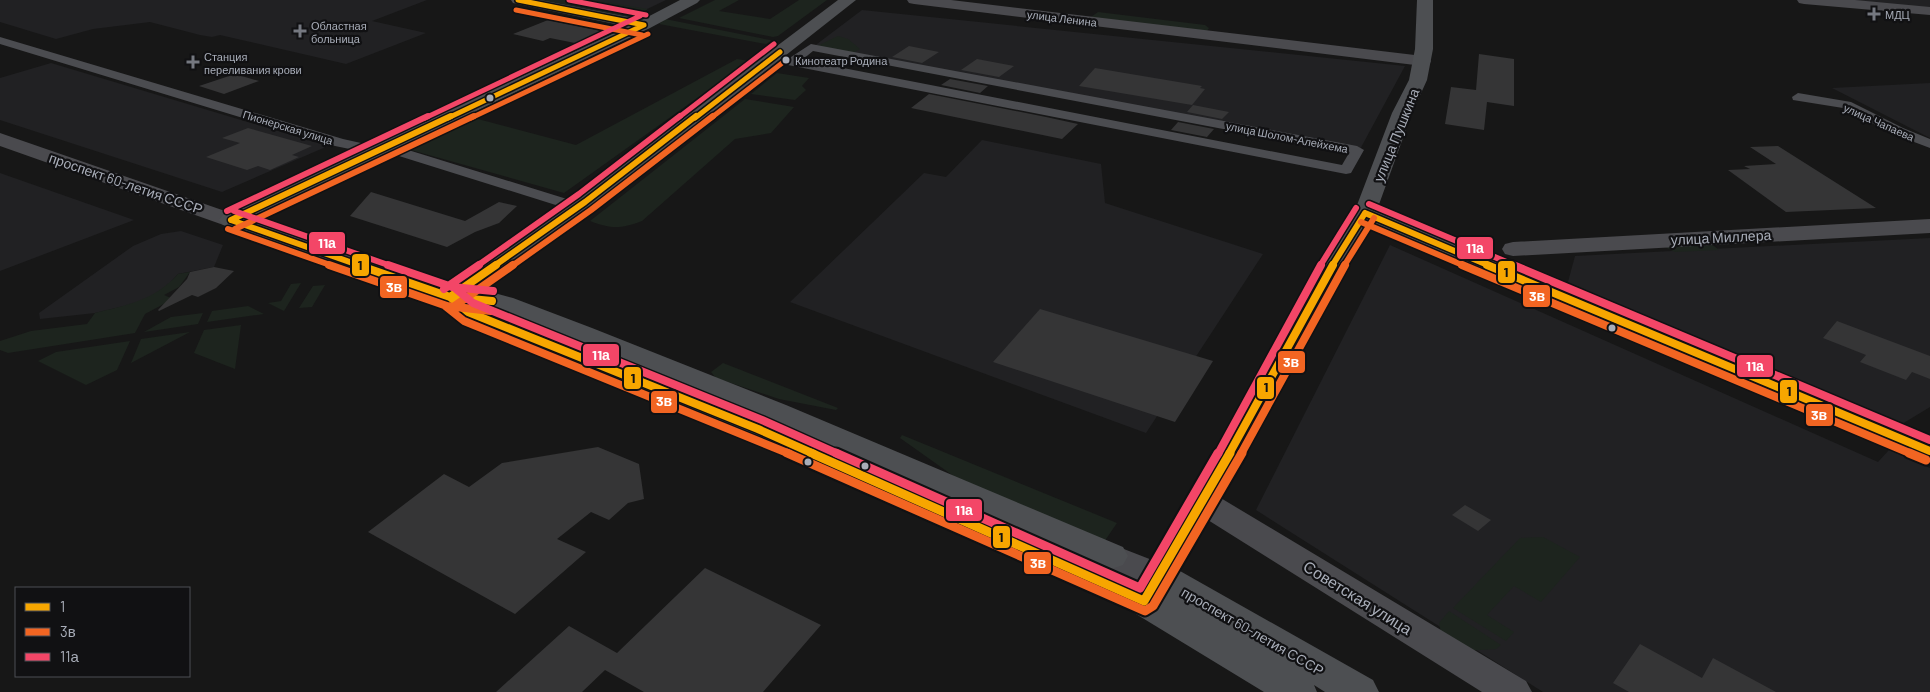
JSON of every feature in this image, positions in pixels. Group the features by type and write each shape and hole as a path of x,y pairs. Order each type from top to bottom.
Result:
{"main road":[{"path":"232,220 644,25 692,0"},
{"path":"450,297 578,207 848,0"},
{"name":"улица Пушкина","path":"1151,588 1203,502 1331,268 1365,213 1402,113 1418,80 1423,61 1425,0"},
{"name":"проспект 60-летия СССР","path":"0,139 232,220"},
{"path":"1365,213 1930,451"},
{"name":"проспект 60-летия СССР","path":"450,297 487,299 504,304 774,412 1111,556"},
{"name":"проспект 60-летия СССР","path":"450,297 468,312 1151,588 1359,692"},
{"name":"проспект 60-летия СССР","path":"1151,588 1297,692"}],"street":[{"path":"518,0 644,25"},
{"name":"улица Ленина","path":"914,0 1423,61"},
{"path":"1804,0 1930,11"},
{"name":"Пионерская улица","path":"2,41 340,143 400,152 578,207"},
{"name":"улица Шолом-Алейхема","path":"811,48 1357,150 1346,170 792,62 811,48"},
{"name":"улица Чапаева","path":"1798,98 1846,105 1898,131 1930,144"},
{"name":"проспект 60-летия СССР","path":"232,220 450,297"},
{"name":"улица Миллера","path":"1513,249 1930,226"},
{"name":"Советская улица","path":"1203,502 1513,692"},
{"name":"проспект 60-летия СССР","path":"1111,556 1151,588"}],"shaded area":[{"name":"Областная больница","path":"0,0 427,0 372,21 426,33 346,64 220,35 212,37 200,35 150,22 93,29 56,39 0,22"},
{"path":"537,0 593,0 648,9 630,19"},
{"path":"582,0 666,0 643,11"},
{"path":"715,0 739,0 719,11 770,19 799,0 827,0 778,36 773,37 679,18"},
{"path":"1827,0 1930,0 1930,9"},
{"path":"862,10 1405,66 1358,153 813,47"},
{"path":"1098,12 1205,25 1209,28 1207,31 1093,19 1091,17"},
{"path":"665,19 771,41 766,44 659,24"},
{"path":"838,36 848,39 860,49 853,53 817,46"},
{"path":"737,59 749,61 564,193 411,150 474,118 576,145"},
{"path":"51,63 328,146 222,192 0,120 0,78"},
{"path":"777,73 809,78 802,86 806,90 795,100 751,94"},
{"path":"1930,83 1930,138 1832,88"},
{"path":"745,99 794,107 771,133 735,139 642,221 616,227 604,226 590,221"},
{"path":"982,140 1101,164 1105,203 1263,254 1146,433 790,302 924,173 946,177"},
{"path":"0,173 134,220 0,271"},
{"path":"181,231 223,245 214,267 178,274 168,285 152,296 133,304 95,313 40,319 39,313 133,246 161,234"},
{"path":"1930,238 1930,407 1897,427 1568,282 1575,256"},
{"path":"1710,243 1719,250 1675,252 1663,246"},
{"path":"1390,245 1878,462 1889,450 1930,468 1930,692 1543,692 1256,510"},
{"path":"190,272 179,287 164,295 173,299 145,314 135,333 8,353 0,350 0,341 31,331 87,324 95,313 150,296 169,283 178,274"},
{"path":"301,283 284,311 268,303 281,301 291,284"},
{"path":"325,285 312,307 299,308 313,286"},
{"path":"248,306 264,314 207,322 212,311"},
{"path":"203,313 198,324 144,332 171,317"},
{"path":"241,325 235,369 194,353 204,330"},
{"path":"190,332 131,363 141,339"},
{"path":"130,341 117,370 86,385 38,361 56,352"},
{"path":"723,363 838,408 836,410 779,399 716,378 711,372"},
{"path":"902,435 1117,523 1104,542 955,477 900,438"},
{"path":"1543,537 1580,557 1541,602 1514,586 1487,615 1514,632 1506,641 1453,608 1520,538"},
{"path":"1449,611 1501,645 1496,649 1465,651 1442,637 1439,623"}],"building":[{"path":"548,20 607,32 580,44 550,38 543,41 513,34"},
{"path":"909,46 939,52 922,63 892,57"},
{"path":"1479,54 1514,59 1514,106 1487,102 1484,130 1445,124 1451,87 1476,90"},
{"path":"977,59 1014,66 999,77 961,70"},
{"path":"1095,68 1202,86 1200,88 1205,89 1192,105 1079,86"},
{"path":"235,74 259,81 224,94 199,86"},
{"path":"950,79 988,86 980,93 941,85"},
{"path":"929,94 1078,124 1062,139 911,108"},
{"path":"1193,105 1229,112 1222,119 1187,112"},
{"path":"1178,122 1214,129 1207,137 1171,130"},
{"path":"248,128 312,146 292,155 299,157 270,170 258,166 247,170 206,157 240,143 222,138"},
{"path":"1778,146 1876,208 1786,212 1728,170 1750,169 1744,166 1776,164 1750,147"},
{"path":"371,192 465,221 499,202 517,206 499,223 475,232 447,247 350,216"},
{"path":"214,267 234,271 216,288 198,297 192,295 158,310 187,279 190,272"},
{"path":"1040,309 1213,361 1175,422 993,362"},
{"path":"1837,321 1930,356 1930,379 1912,372 1906,380 1860,362 1866,355 1823,338"},
{"path":"598,447 639,464 644,499 628,503 609,520 591,512 557,539 586,552 515,614 368,532 444,474 469,487 502,463"},
{"path":"1465,505 1491,520 1478,531 1452,515"},
{"path":"705,568 821,625 763,692 644,692 605,670 582,692 496,692 569,626 617,653"},
{"path":"1640,644 1702,678 1713,658 1776,692 1629,692 1613,683"}],"transit line":[{"name":"1","path":"518,0 644,25"},
{"name":"11а","path":"569,0 646,15"},
{"name":"3в","path":"516,10 642,35"},
{"name":"11а","path":"227,211 640,16"},
{"name":"1","path":"231,220 644,25"},
{"name":"3в","path":"235,229 648,34"},
{"name":"11а","path":"444,289 579,194 774,44"},
{"name":"1","path":"450,297 585,202 780,52"},
{"name":"3в","path":"456,305 591,210 786,60"},
{"name":"11а","path":"1369,204 1930,440"},
{"name":"11а","path":"456,289 473,303 762,420 1140,588 1194,497 1322,263 1356,208"},
{"name":"11а","path":"234,211 452,287 493,291"},
{"name":"1","path":"1365,213 1930,451"},
{"name":"1","path":"450,297 468,312 758,429 1144,601 1203,502 1331,268 1365,213"},
{"name":"3в","path":"444,305 464,321 754,438 1145,611 1153,606 1212,507 1340,273 1374,218"},
{"name":"1","path":"231,220 450,297 492,301"},
{"name":"3в","path":"1361,222 1926,460"},
{"name":"3в","path":"228,229 447,306 491,311"}],"place":[{"name":"МДЦ","path":"1874,14"},
{"name":"Областная больница","path":"300,31"},
{"name":"Кинотеатр Родина","path":"786,60"},
{"name":"Станция переливания крови","path":"193,62"}]}
